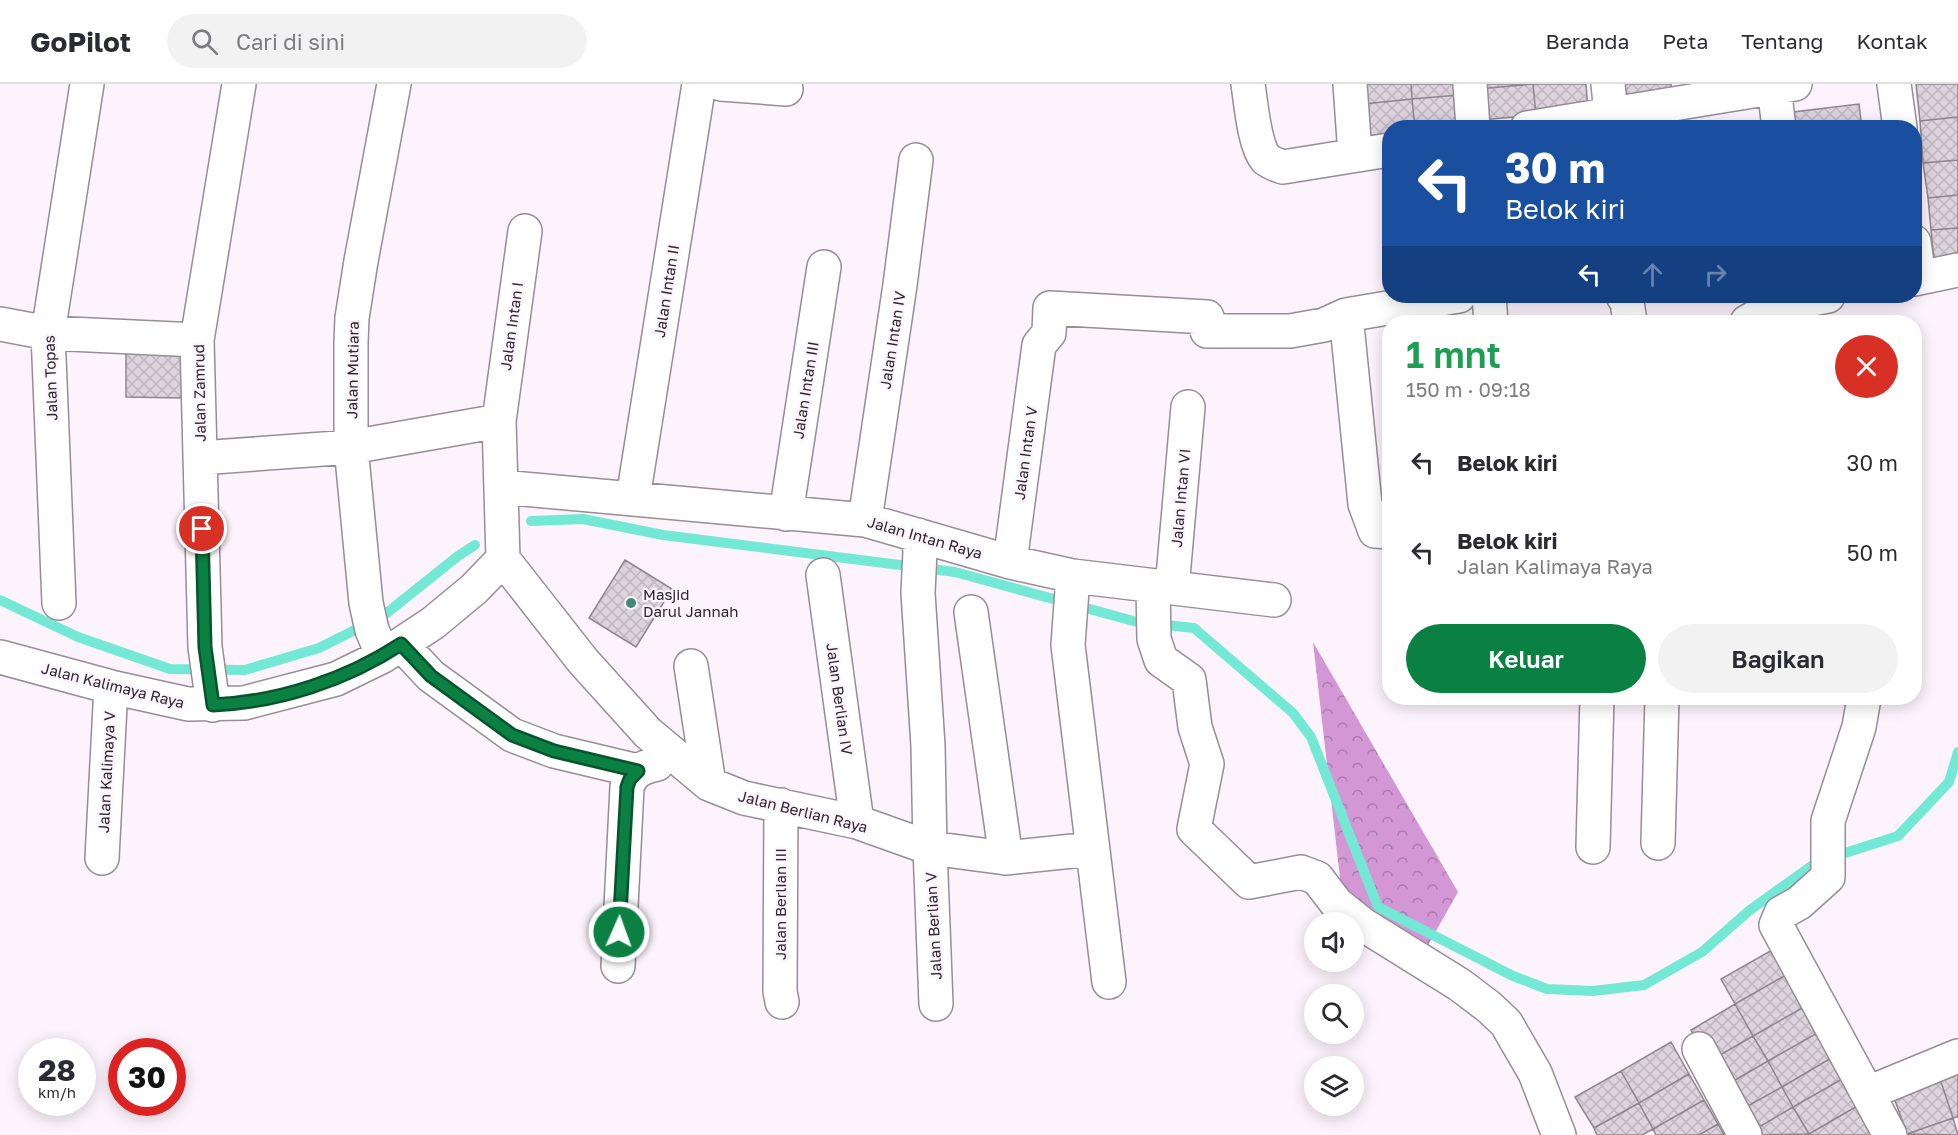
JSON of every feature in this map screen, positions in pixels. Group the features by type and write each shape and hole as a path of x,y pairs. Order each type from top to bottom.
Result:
{"street":[{"name":"Jalan Topas","path":"59,603 48,333 87,84"},
{"name":"Jalan Zamrud","path":"209,681 197,340 239,84"},
{"name":"Jalan Mutiara","path":"380,633 351,447 352,318 394,84"},
{"name":"Jalan Intan II","path":"633,498 699,84"},
{"path":"721,84 786,89"},
{"path":"1248,84 1259,146 1264,157 1270,162 1283,167 1382,151"},
{"path":"1350,84 1355,155"},
{"path":"1470,84 1472,120"},
{"path":"1894,84 1898,120"},
{"path":"1550,120 1609,99 1785,86 1780,120"},
{"name":"Jalan Intan IV","path":"865,520 916,160"},
{"name":"Jalan Intan I","path":"503,556 499,421 525,231"},
{"name":"Jalan Intan III","path":"786,514 824,267"},
{"path":"1922,277 1958,270"},
{"path":"1382,532 1375,531 1365,504 1346,315 1417,303"},
{"path":"1765,315 1794,304"},
{"name":"Jalan Intan V","path":"1010,562 1039,345 1049,333 1050,308 1207,317 1208,331 1290,330 1324,326 1346,315"},
{"path":"0,324 48,333 197,340"},
{"name":"Jalan Intan VI","path":"1158,606 1188,407"},
{"path":"200,458 351,447 499,421"},
{"name":"Jalan Intan Raya","path":"501,498 633,498 865,520 919,543 1010,562 1158,606 1274,600"},
{"name":"Jalan Berlian V","path":"919,543 918,593 928,746 936,1004"},
{"name":"Jalan Kalimaya Raya","path":"0,657 188,705 209,681 244,703 336,679 380,633 434,623 463,600 503,556"},
{"name":"Jalan Berlian Raya","path":"503,556 582,661 648,734 709,784 744,798 857,822 930,848 1006,858 1092,849"},
{"name":"Jalan Berlian IV","path":"823,575 857,822"},
{"path":"1072,582 1068,645 1108,982"},
{"path":"1158,606 1161,660 1190,680 1196,727 1207,764 1194,829 1249,882 1301,873 1317,878 1337,904 1362,924 1489,1007 1506,1023 1535,1073 1554,1133"},
{"path":"971,612 1006,858"},
{"path":"380,633 431,676 512,735 554,751 638,771"},
{"path":"691,666 709,784"},
{"name":"Jalan Kalimaya V","path":"102,858 111,687"},
{"path":"1593,847 1597,705"},
{"path":"1658,843 1662,705"},
{"path":"1863,705 1859,728 1828,821 1828,877 1799,903 1781,912 1776,925 1890,1135"},
{"path":"618,966 627,787 630,779 638,771 663,762 683,764"},
{"name":"Jalan Berlian III","path":"781,805 780,990 782,1002"},
{"path":"1700,1049 1745,1135"},
{"path":"1868,1093 1953,1058"}],"green space":[{"path":"1313,642 1458,892 1427,947 1342,895"}],"building":[{"path":"1362,84 1411,84 1412,99 1364,104"},
{"path":"1411,84 1458,84 1459,95 1412,99"},
{"path":"1478,84 1532,84 1478,89"},
{"path":"1533,84 1536,115 1481,120 1478,89"},
{"path":"1533,84 1586,84 1588,111 1536,115"},
{"path":"1616,84 1671,84 1673,99 1618,105"},
{"path":"1916,84 1958,84 1958,117 1920,120"},
{"path":"1459,95 1461,120 1414,120 1412,99"},
{"path":"1412,99 1414,120 1382,120 1382,135 1367,136 1364,104"},
{"path":"1859,104 1861,120 1786,120 1785,113"},
{"path":"1958,117 1958,160 1923,163 1922,121"},
{"path":"1958,160 1958,195 1928,198 1923,163"},
{"path":"1958,195 1958,228 1931,230 1928,198"},
{"path":"1958,228 1958,257 1934,259 1931,230"},
{"path":"126,350 183,351 183,398 126,397"},
{"name":"Masjid Darul Jannah","path":"625,560 672,589 636,647 589,618"},
{"path":"1772,950 1786,975 1735,1004 1721,979"},
{"path":"1786,975 1804,1007 1753,1036 1735,1004"},
{"path":"1735,1004 1753,1036 1708,1062 1691,1030"},
{"path":"1804,1007 1819,1032 1768,1061 1753,1036"},
{"path":"1819,1032 1833,1057 1782,1087 1768,1061"},
{"path":"1753,1036 1768,1061 1723,1087 1708,1062"},
{"path":"1671,1042 1689,1074 1639,1103 1621,1071"},
{"path":"1833,1057 1844,1078 1793,1107 1782,1087"},
{"path":"1768,1061 1782,1087 1737,1112 1723,1087"},
{"path":"1958,1069 1958,1117 1953,1118 1939,1076"},
{"path":"1621,1071 1639,1103 1594,1128 1575,1097"},
{"path":"1689,1074 1704,1100 1653,1129 1639,1103"},
{"path":"1939,1076 1953,1118 1907,1134 1892,1092"},
{"path":"1844,1078 1859,1105 1809,1134 1793,1107"},
{"path":"1782,1087 1793,1107 1749,1133 1737,1112"},
{"path":"1704,1100 1718,1124 1699,1135 1656,1135 1653,1129"},
{"path":"1639,1103 1653,1129 1642,1135 1597,1135 1594,1128"},
{"path":"1859,1105 1876,1135 1809,1135 1809,1134"},
{"path":"1793,1107 1809,1134 1750,1135 1749,1133"},
{"path":"1953,1118 1958,1135 1907,1134"},
{"path":"1718,1124 1724,1135 1699,1135"}],"waterway":[{"path":"531,521 583,519 663,535 955,572 1137,622 1194,628 1293,713 1311,737 1378,907 1513,976 1547,989 1593,991 1644,985 1702,952 1750,910 1817,862 1898,836 1949,782 1958,752"},
{"path":"0,600 78,637 170,669 245,670 319,648 383,616 475,545"}],"place":[{"name":"Masjid Darul Jannah","path":"631,603"}],"route":[{"path":"202,529 205,647 213,705 244,703 336,679 383,657 401,644 431,676 512,735 554,751 638,771 630,779 627,787 619,932"}]}
